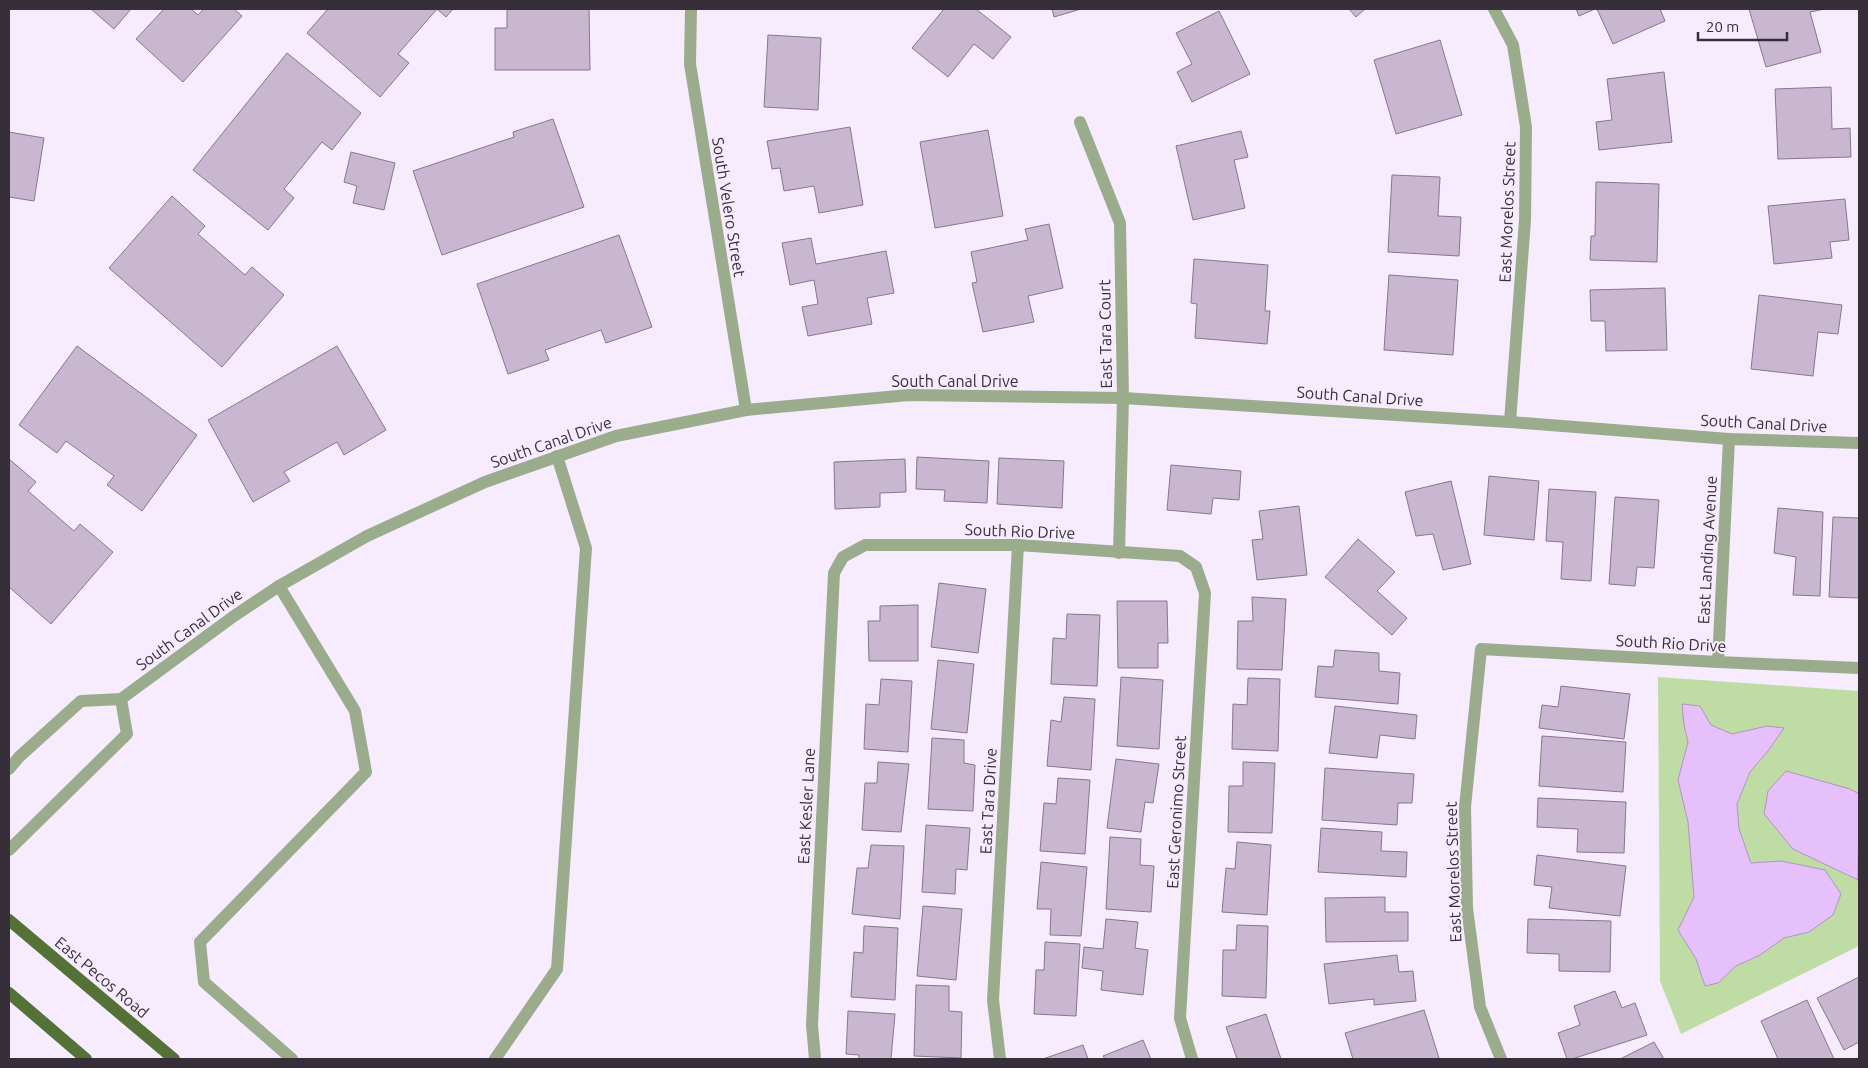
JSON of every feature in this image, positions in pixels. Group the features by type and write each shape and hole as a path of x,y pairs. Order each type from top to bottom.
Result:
{"main road":[{"name":"East Pecos Road","path":"9,920 174,1059"},
{"path":"9,993 86,1059"}],"street":[{"name":"South Velero Street","path":"691,9 690,64 746,410"},
{"name":"East Morelos Street","path":"1494,9 1513,45 1526,127 1525,220 1510,422"},
{"name":"East Tara Court","path":"1080,122 1120,223 1123,398 1118,553"},
{"name":"South Canal Drive","path":"121,699 234,616 279,586 367,536 428,507 485,482 616,436 746,410 910,395 1123,398 1510,422 1729,439 1859,443"},
{"name":"East Landing Avenue","path":"1718,662 1729,439"},
{"path":"495,1059 558,969 586,548 557,456"},
{"name":"South Rio Drive","path":"843,557 865,545 1018,545 1180,556 1196,567"},
{"name":"East Tara Drive","path":"1000,1059 993,1000 1018,545"},
{"name":"East Kesler Lane","path":"815,1059 812,1025 834,573 843,557"},
{"name":"East Geronimo Street","path":"1192,1059 1180,1018 1205,593 1196,567"},
{"path":"279,586 356,711 366,772 200,942 204,982 292,1059"},
{"name":"East Morelos Street","path":"1481,649 1465,807 1467,908 1480,1008 1501,1059"},
{"name":"South Rio Drive","path":"1481,649 1859,668"},
{"path":"9,769 19,757 81,702 121,699 127,734 9,850"}],"green space":[{"path":"1658,677 1859,691 1859,946 1681,1034 1660,981"}],"shaded area":[{"path":"1682,704 1700,706 1711,725 1732,734 1767,726 1784,728 1750,772 1737,804 1739,829 1751,863 1781,861 1825,870 1841,894 1833,915 1809,932 1784,938 1760,955 1736,966 1718,983 1705,986 1696,959 1678,930 1694,897 1688,822 1678,780 1688,742"},
{"path":"1786,771 1850,789 1859,794 1858,880 1793,849 1764,814 1768,791"}],"building":[{"path":"91,9 131,9 114,29"},
{"path":"164,9 191,9 198,15 204,9 234,9 242,16 183,82 136,39"},
{"path":"328,9 437,9 398,54 409,63 380,97 307,33"},
{"path":"437,9 453,9 446,17"},
{"path":"507,9 589,9 590,70 495,70 495,28 507,28"},
{"path":"944,9 976,9 1011,37 993,59 974,44 948,77 912,48"},
{"path":"1052,9 1081,9 1054,17"},
{"path":"1349,9 1365,9 1356,17"},
{"path":"1576,9 1595,9 1579,16"},
{"path":"1597,9 1660,9 1665,21 1613,44"},
{"path":"1749,9 1825,9 1810,12 1821,52 1766,67"},
{"path":"1219,11 1250,74 1192,102 1177,72 1192,64 1176,33"},
{"path":"768,35 821,38 818,110 764,107"},
{"path":"1440,40 1462,115 1396,134 1374,60"},
{"path":"287,53 361,113 332,150 322,142 284,189 294,198 268,230 193,170"},
{"path":"1664,72 1672,142 1599,150 1596,122 1612,120 1607,79"},
{"path":"1831,87 1832,129 1850,128 1851,157 1778,159 1775,89"},
{"path":"553,119 584,207 442,255 413,171 514,137 513,132"},
{"path":"850,127 863,205 819,213 814,186 784,191 780,168 772,169 767,141"},
{"path":"988,130 1003,216 935,228 920,142"},
{"path":"1241,131 1248,157 1234,160 1245,208 1193,220 1176,146"},
{"path":"9,132 44,138 34,201 9,197"},
{"path":"351,152 395,163 384,210 353,203 357,186 344,182"},
{"path":"1392,175 1440,177 1438,216 1461,217 1459,256 1388,252"},
{"path":"1596,182 1659,184 1657,262 1590,260 1591,236 1595,236"},
{"path":"172,196 205,226 198,234 245,275 252,267 284,295 222,367 109,268"},
{"path":"1845,199 1849,240 1830,242 1832,258 1774,264 1768,206"},
{"path":"1049,224 1063,288 1028,296 1034,322 983,332 972,283 977,282 971,252 1028,240 1025,229"},
{"path":"619,235 652,327 606,343 601,330 545,350 549,360 508,374 477,284"},
{"path":"811,238 816,264 886,251 894,293 867,298 872,324 808,336 802,307 818,304 814,280 790,285 782,243"},
{"path":"1194,259 1268,265 1265,311 1270,311 1267,344 1195,338 1197,304 1191,303"},
{"path":"1389,275 1458,280 1453,355 1384,350"},
{"path":"1665,288 1667,350 1606,351 1605,321 1591,321 1590,290"},
{"path":"1759,295 1842,305 1838,334 1818,332 1813,376 1751,369"},
{"path":"77,346 197,435 142,511 107,485 114,476 66,441 57,453 19,425"},
{"path":"337,346 386,430 344,455 337,442 284,472 290,481 253,502 208,420"},
{"path":"917,457 989,461 987,503 944,501 945,490 916,489"},
{"path":"999,458 1064,461 1062,508 997,504"},
{"path":"9,459 36,482 28,491 74,531 80,524 113,552 51,624 9,587"},
{"path":"905,459 906,492 880,493 880,507 835,509 834,462"},
{"path":"1171,465 1241,471 1239,500 1213,498 1211,514 1167,510"},
{"path":"1489,476 1539,481 1534,540 1484,535"},
{"path":"1451,481 1471,564 1443,570 1433,534 1416,536 1405,492"},
{"path":"1549,489 1596,492 1591,581 1561,579 1563,542 1546,541"},
{"path":"1615,497 1659,500 1654,568 1637,567 1635,586 1609,584"},
{"path":"1299,506 1307,575 1257,580 1252,540 1263,539 1259,511"},
{"path":"1778,508 1823,512 1820,596 1793,595 1796,557 1774,553"},
{"path":"1833,517 1859,518 1859,598 1829,597"},
{"path":"1358,539 1395,572 1377,591 1407,618 1392,635 1325,577"},
{"path":"939,583 986,589 978,653 931,647"},
{"path":"1252,597 1286,599 1282,670 1237,669 1238,621 1253,621"},
{"path":"1117,601 1167,601 1168,643 1158,643 1158,668 1118,668"},
{"path":"918,605 918,661 869,661 868,621 880,621 880,606"},
{"path":"1067,614 1100,615 1097,686 1051,684 1053,638 1066,639"},
{"path":"1335,650 1379,653 1379,671 1400,673 1398,704 1315,697 1318,666 1333,667"},
{"path":"938,660 974,664 967,733 931,729"},
{"path":"1121,677 1163,680 1159,749 1117,746"},
{"path":"1248,678 1280,679 1278,751 1232,749 1233,704 1247,705"},
{"path":"881,679 912,681 908,752 864,749 866,704 879,705"},
{"path":"1561,686 1630,694 1624,739 1539,728 1542,705 1558,707"},
{"path":"1064,697 1095,699 1091,770 1047,766 1051,720 1061,722"},
{"path":"1335,706 1417,715 1415,739 1380,735 1377,758 1329,753"},
{"path":"1542,736 1626,742 1623,792 1539,786"},
{"path":"932,738 964,740 964,763 975,765 973,811 928,809"},
{"path":"1116,759 1159,764 1153,803 1145,802 1141,832 1107,828"},
{"path":"878,762 909,764 901,832 862,830 865,783 877,783"},
{"path":"1243,762 1275,763 1272,833 1228,832 1229,786 1243,786"},
{"path":"1325,768 1414,774 1412,803 1398,803 1397,825 1322,820"},
{"path":"1058,778 1090,780 1085,854 1040,851 1044,803 1056,804"},
{"path":"1538,798 1626,802 1624,853 1577,852 1578,829 1537,827"},
{"path":"926,825 970,828 967,870 956,869 955,894 922,892"},
{"path":"1321,828 1382,832 1381,851 1407,852 1406,877 1318,872"},
{"path":"1110,837 1141,839 1140,865 1154,866 1151,912 1106,909"},
{"path":"1237,842 1271,845 1267,915 1222,912 1226,868 1235,869"},
{"path":"871,845 904,846 900,919 852,914 857,868 868,868"},
{"path":"1537,855 1626,866 1620,916 1549,908 1552,887 1534,885"},
{"path":"1041,862 1087,867 1081,936 1050,935 1051,909 1037,909"},
{"path":"1385,897 1385,912 1408,912 1408,941 1326,942 1325,898"},
{"path":"923,906 962,909 956,980 917,976"},
{"path":"1106,919 1138,922 1135,948 1148,950 1143,995 1101,990 1103,971 1082,968 1084,947 1103,949"},
{"path":"1528,919 1611,921 1610,972 1559,971 1559,954 1527,953"},
{"path":"1237,925 1268,926 1266,998 1222,996 1223,950 1236,950"},
{"path":"864,926 898,928 895,1000 851,997 854,952 863,953"},
{"path":"1045,942 1080,944 1076,1016 1034,1014 1036,970 1044,970"},
{"path":"1397,955 1399,972 1413,971 1416,1001 1374,1005 1374,999 1329,1004 1324,964"},
{"path":"1859,977 1859,1042 1844,1050 1817,998"},
{"path":"916,985 949,986 949,1011 962,1012 961,1058 914,1056"},
{"path":"1615,991 1622,1008 1635,1003 1647,1035 1567,1059 1558,1033 1580,1025 1574,1006"},
{"path":"1807,1000 1834,1059 1778,1059 1761,1021"},
{"path":"1424,1010 1439,1058 1353,1059 1345,1033"},
{"path":"848,1011 895,1014 891,1059 859,1059 859,1055 846,1054"},
{"path":"1266,1014 1281,1059 1237,1059 1226,1027"},
{"path":"1143,1040 1151,1059 1105,1059 1103,1056"},
{"path":"1654,1042 1664,1059 1620,1059"},
{"path":"1083,1045 1088,1059 1043,1059"}]}
